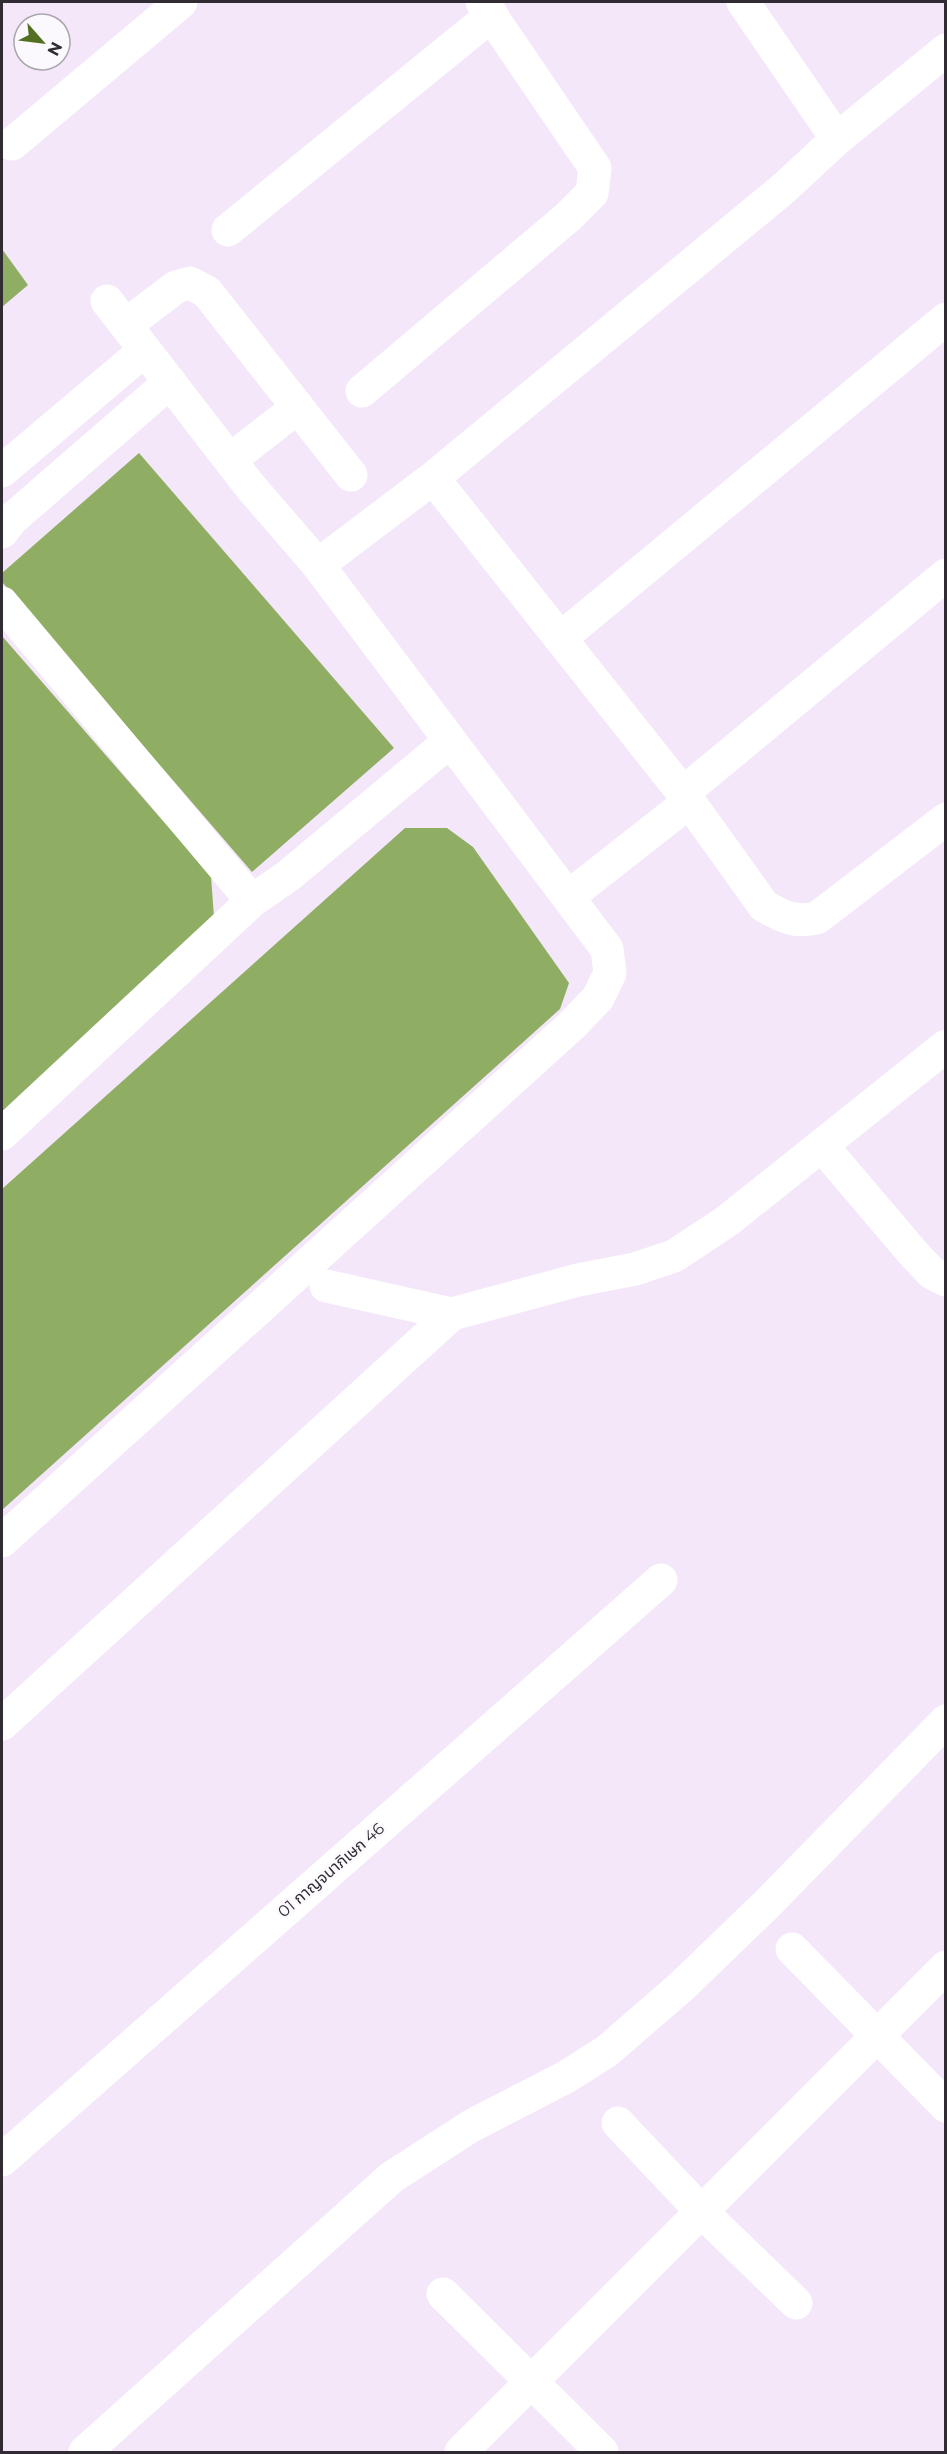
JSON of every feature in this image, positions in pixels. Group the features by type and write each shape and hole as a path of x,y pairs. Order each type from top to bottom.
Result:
{"street":[{"path":"12,144 181,2"},
{"path":"743,2 837,139"},
{"path":"228,230 487,8 595,168 592,193 568,217 362,391"},
{"path":"318,565 433,478 783,189 837,139 945,50"},
{"path":"2,471 126,325 176,287 190,283 207,292 351,475"},
{"path":"561,638 945,319"},
{"path":"2,1541 572,1025 598,998 610,973 607,949 318,565 230,460 126,325"},
{"path":"2,532 11,520 170,382"},
{"path":"230,460 298,407"},
{"path":"433,478 686,798 764,906 784,918 801,922 817,918 945,819"},
{"path":"568,897 945,575"},
{"path":"2,603 252,901"},
{"path":"2,1134 252,901 288,876 450,741"},
{"path":"2,1724 452,1314 578,1280 635,1269 674,1256 727,1221 823,1147 945,1046"},
{"path":"823,1147 913,1253 932,1273 945,1280"},
{"path":"326,1286 452,1314"},
{"name":"01 กาญจนาภิเษก 46","path":"2,2160 661,1580"},
{"path":"84,2452 392,2177 471,2126 566,2077 607,2051 682,1986 766,1905 945,1721"},
{"path":"792,1949 875,2037 945,2106"},
{"path":"461,2452 945,1967"},
{"path":"618,2123 702,2212 796,2302"},
{"path":"443,2294 602,2452"}],"shaded area":[{"path":"2,249 28,285 2,307"},
{"path":"139,453 394,748 252,872 2,582 2,573"},
{"path":"2,636 211,876 214,917 2,1113"},
{"path":"405,828 447,828 473,847 569,983 560,1009 2,1510 2,1189"}]}
